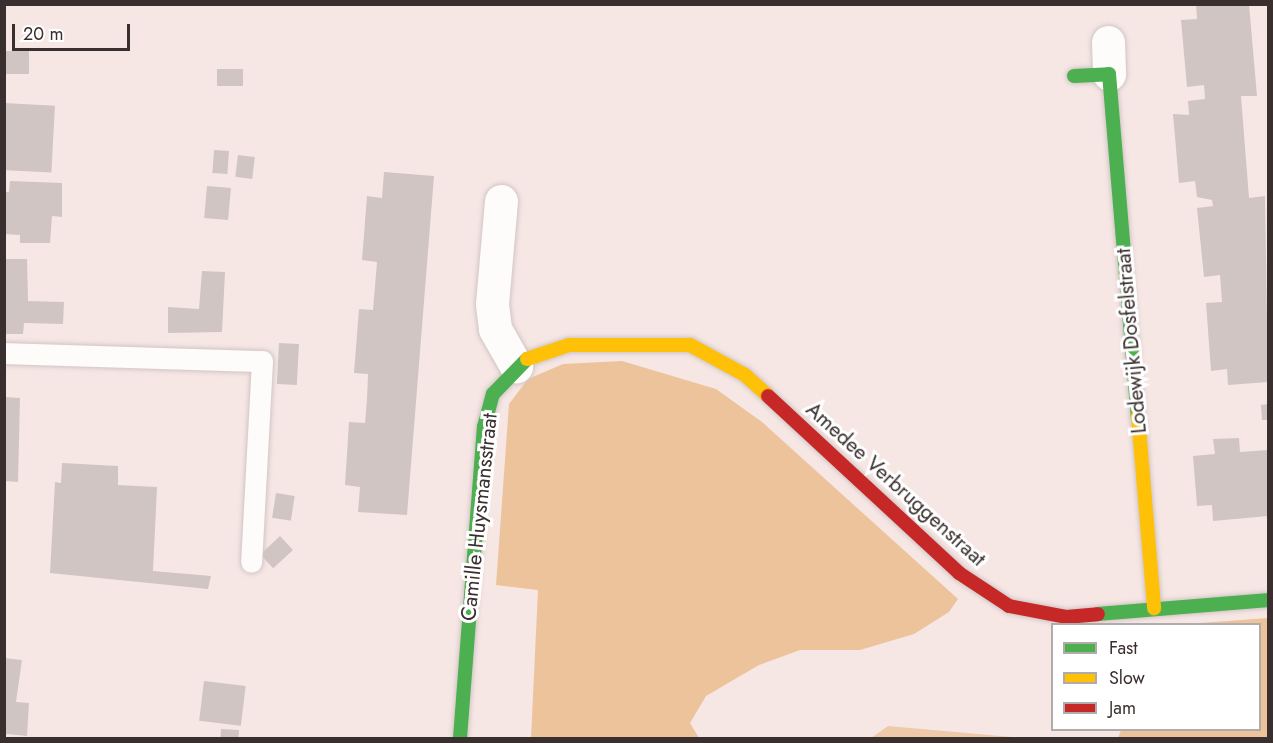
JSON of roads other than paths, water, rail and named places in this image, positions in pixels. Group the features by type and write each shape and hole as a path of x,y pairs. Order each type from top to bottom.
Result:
{"street":[{"name":"Lodewijk Dosfelstraat","path":"1074,76 1108,58 1154,608"},
{"path":"501,201 492,304 495,329 516,366"},
{"name":"Amedee Verbruggenstraat","path":"516,366 536,352 569,345 690,345 745,375 959,573 1010,606 1066,617 1269,600"},
{"name":"Camille Huysmansstraat","path":"460,738 484,428 493,394 516,366"}],"lane":[{"path":"4,353 262,361 252,562"}]}
